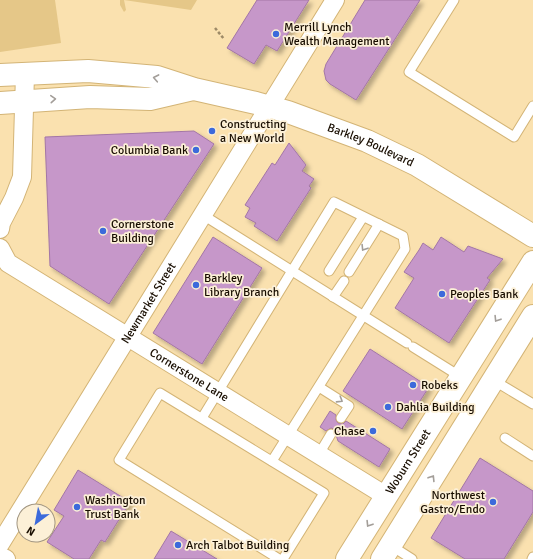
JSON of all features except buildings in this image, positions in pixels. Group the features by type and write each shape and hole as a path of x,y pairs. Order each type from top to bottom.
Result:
{"main road":[{"name":"Barkley Boulevard","path":"0,75 88,71 157,77 194,89 269,107 379,146 461,190 533,236"},
{"name":"Barkley Boulevard","path":"0,103 90,97 150,99 194,89"},
{"name":"Woburn Street","path":"347,559 533,262"},
{"path":"386,552 533,316"}],"street":[{"name":"Newmarket Street","path":"0,544 335,0"},
{"path":"0,229 1,223 14,198 22,177 25,74"},
{"name":"Cornerstone Lane","path":"0,248 8,263 386,496"},
{"path":"0,556 6,559"}],"lane":[{"path":"454,0 409,72 514,137 533,106"},
{"path":"202,418 334,202 403,236 405,249 272,461"},
{"path":"203,215 461,377"},
{"path":"329,271 363,216"},
{"path":"333,297 379,224"},
{"path":"494,380 533,404"},
{"path":"319,387 349,406 341,418"},
{"path":"280,559 119,460 160,393 324,493 283,559"},
{"path":"319,454 331,434"},
{"path":"505,438 533,456"},
{"path":"386,552 412,559"}],"path":[{"path":"215,28 224,39"}],"shaded area":[{"path":"0,0 55,0 61,43 0,52"},
{"path":"120,0 124,0 126,10 124,12 120,5"},
{"path":"124,0 197,0 191,10"}],"place":[{"name":"Merrill Lynch Wealth Management","path":"276,34"},
{"name":"Constructing a New World","path":"212,131"},
{"name":"Columbia Bank","path":"196,150"},
{"name":"Cornerstone Building","path":"103,231"},
{"name":"Barkley Library Branch","path":"196,285"},
{"name":"Peoples Bank","path":"442,294"},
{"name":"Robeks","path":"413,385"},
{"name":"Dahlia Building","path":"388,407"},
{"name":"Chase","path":"373,431"},
{"name":"Northwest Gastro/Endo","path":"493,502"},
{"name":"Washington Trust Bank","path":"77,507"},
{"name":"Arch Talbot Building","path":"178,545"}]}
